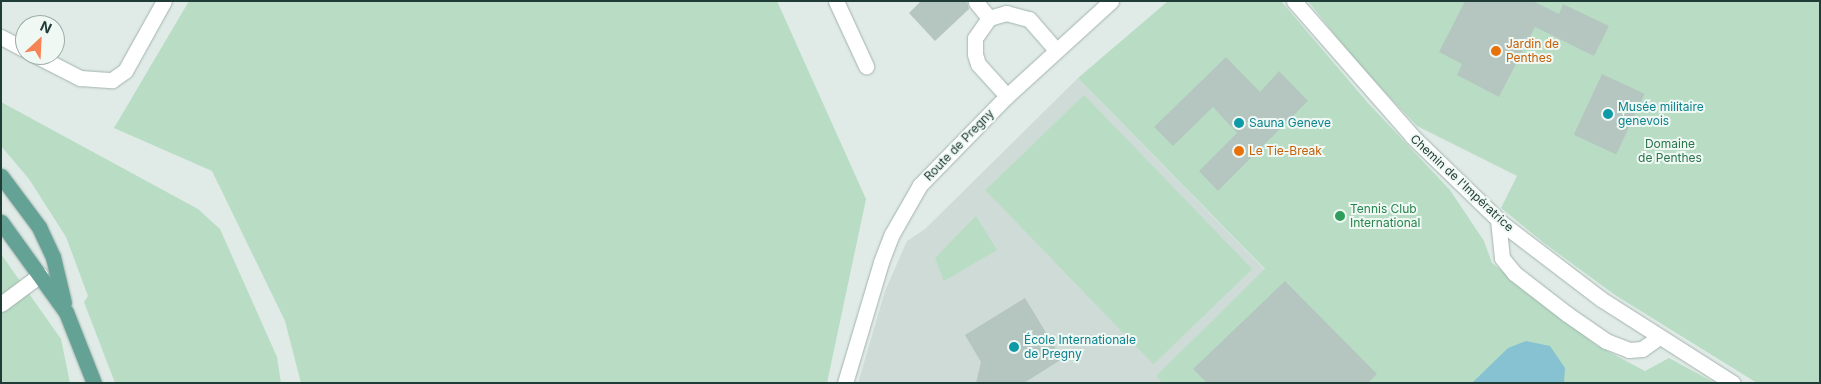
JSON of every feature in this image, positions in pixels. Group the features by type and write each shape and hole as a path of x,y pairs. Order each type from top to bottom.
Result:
{"main road":[{"path":"1,176 39,227 52,257 66,312 94,383"},
{"path":"1,222 66,312"}],"street":[{"path":"55,65 80,78 112,80 125,71 164,1"},
{"path":"836,1 866,66"},
{"name":"Route de Pregny","path":"845,383 892,234 937,165 1007,96 1111,1"},
{"name":"Chemin de l'Impératrice","path":"1294,1 1412,136 1498,220 1601,299 1658,338 1733,383"},
{"path":"976,2 989,18"},
{"path":"1007,96 978,64 975,54 976,38 989,18 1006,13 1029,19 1056,50"},
{"path":"1,37 15,45"},
{"path":"1498,220 1502,258 1514,273 1567,314 1606,342 1628,350 1642,348 1658,338"},
{"path":"1,304 40,275"}],"shaded area":[{"path":"1078,78 1265,270 1156,376 1162,383 858,383 885,291 907,241 925,229"}],"green space":[{"path":"189,1 777,1 866,199 827,383 301,383 285,321 212,171 114,128"},
{"name":"Tennis Club International","path":"1168,1 1281,1 1368,103 1450,190 1484,241 1492,263 1596,345 1645,371 1669,358 1715,383 1162,383 1156,376 1265,269 1078,78"},
{"name":"Domaine de Penthes","path":"1308,1 1820,1 1820,383 1757,383 1615,295 1544,243 1501,208 1517,176 1417,126 1359,65"},
{"path":"1084,95 1252,269 1154,364 985,190"},
{"path":"1,102 198,209 220,229 277,357 281,383 115,383 84,302 88,296 66,237 29,179 1,146"},
{"path":"976,216 997,250 944,281 935,258"},
{"path":"1,254 61,339 70,383 1,383"}],"water":[{"path":"1526,341 1550,346 1565,368 1564,383 1472,383 1508,348"}],"building":[{"path":"921,1 967,1 969,9 935,41 909,13"},
{"path":"1465,1 1533,1 1559,14 1563,4 1609,26 1594,56 1535,27 1499,97 1457,75 1462,64 1439,52"},
{"path":"1226,57 1260,92 1279,71 1308,101 1218,191 1199,171 1237,133 1213,107 1173,146 1154,127"},
{"name":"Musée militaire genevois","path":"1602,74 1645,94 1616,155 1574,135"},
{"path":"1285,281 1377,374 1368,383 1207,383 1193,369"},
{"name":"École Internationale de Pregny","path":"1025,298 1062,359 1024,383 976,383 981,362 965,335"}],"place":[{"name":"Jardin de Penthes","path":"1496,51"},
{"name":"Musée militaire genevois","path":"1608,114"},
{"name":"Sauna Geneve","path":"1239,123"},
{"name":"Le Tie-Break","path":"1239,151"},
{"name":"Tennis Club International","path":"1340,216"},
{"name":"École Internationale de Pregny","path":"1014,347"}]}
